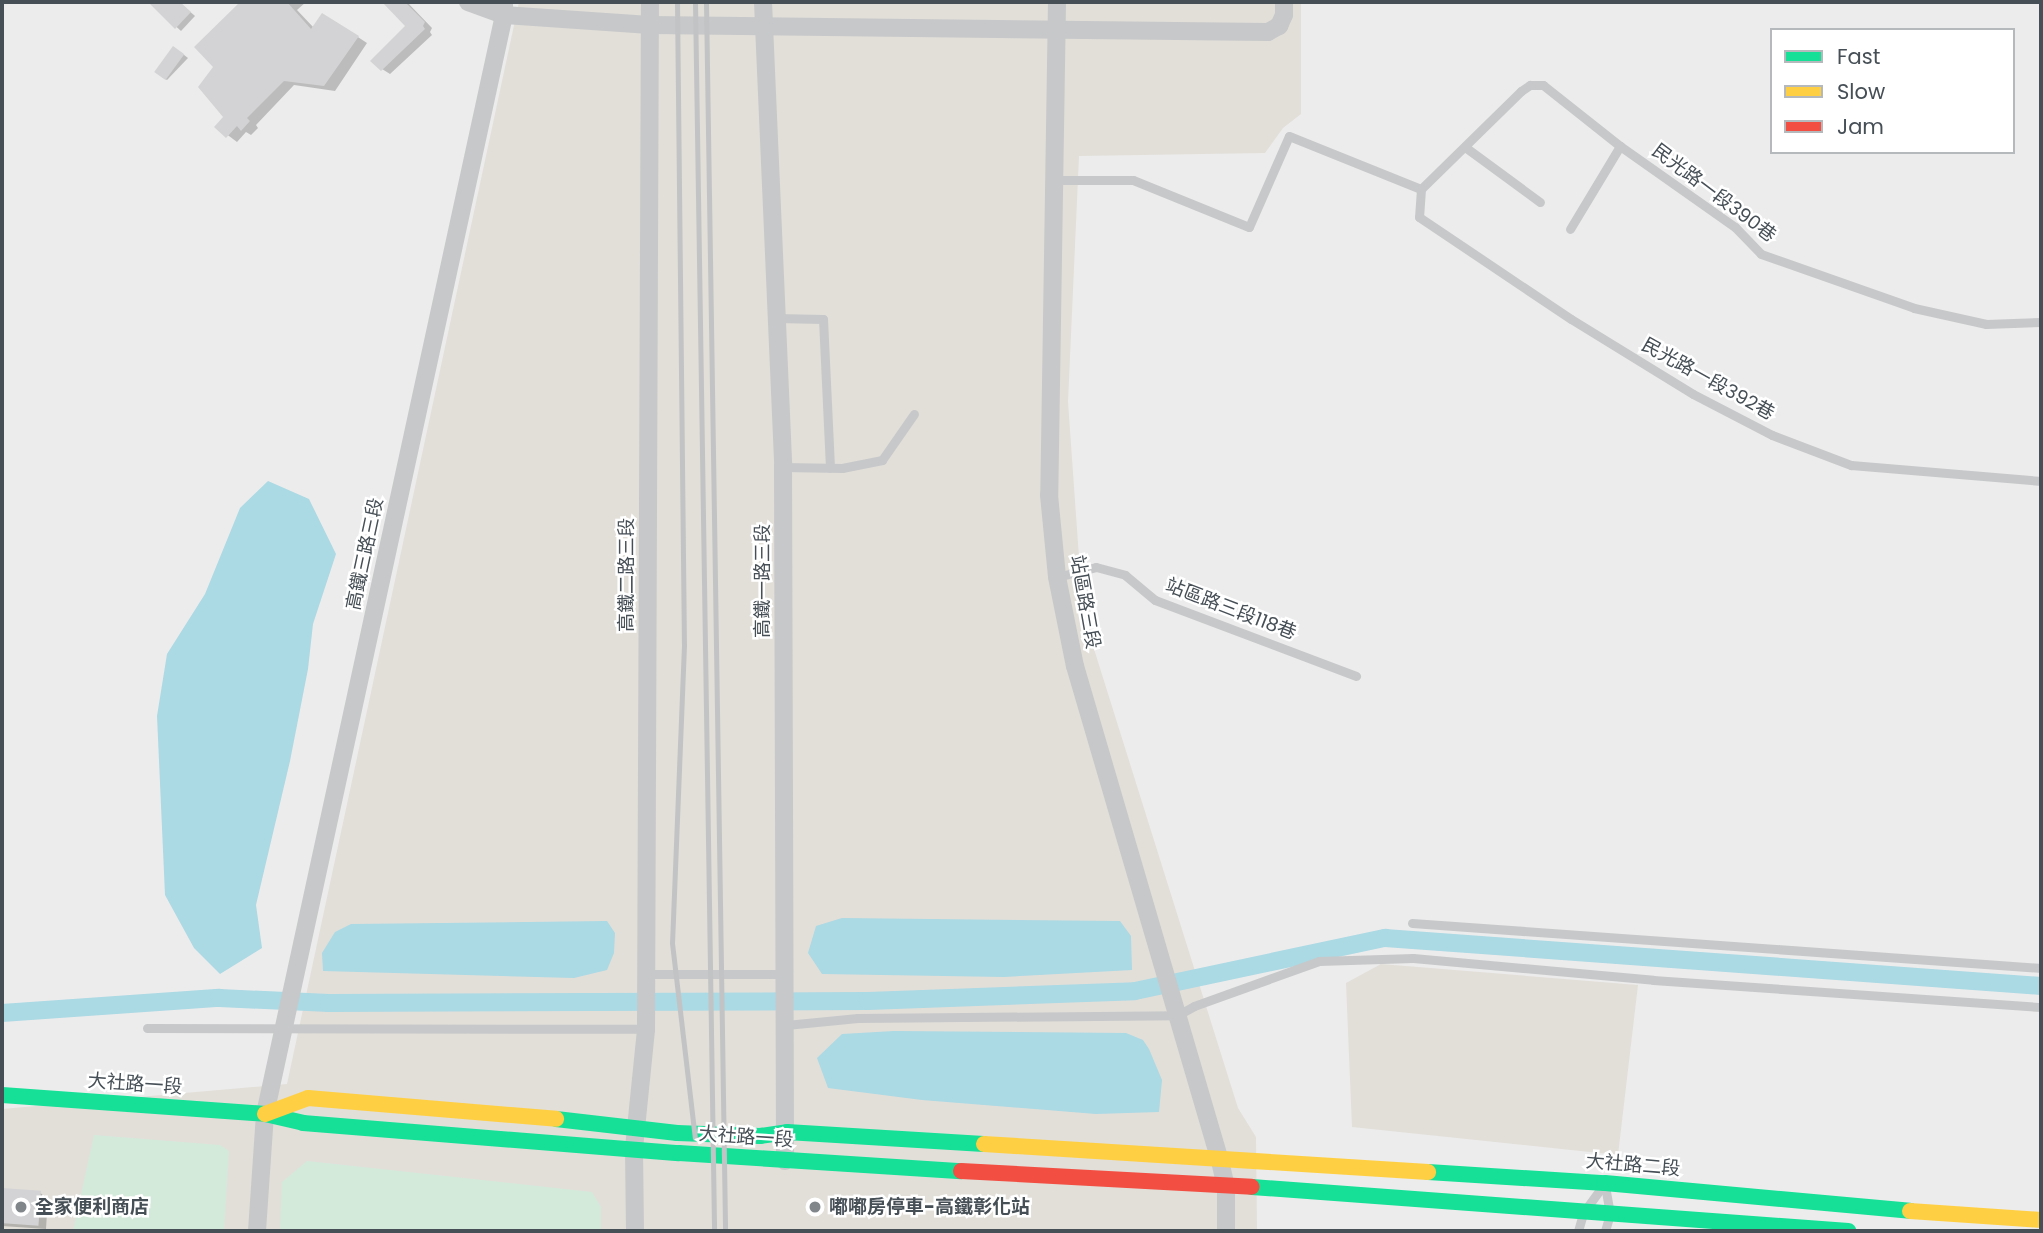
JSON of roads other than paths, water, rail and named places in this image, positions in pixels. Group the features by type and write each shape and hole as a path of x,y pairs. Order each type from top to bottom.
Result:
{"street":[{"path":"468,2 650,25 764,29 1268,32 1279,26 1284,15 1284,2"},
{"name":"高鐵二路三段","path":"635,1231 634,1148 646,1029 650,2"},
{"name":"高鐵一路三段","path":"763,2 783,467 785,1161"},
{"name":"站區路三段","path":"1057,2 1059,30 1049,495 1057,577 1075,666 1220,1161 1226,1188 1226,1231"},
{"name":"高鐵三路三段","path":"257,1231 265,1114 504,8"},
{"name":"大社路一段","path":"2,1095 265,1114 303,1123 785,1161 1226,1188"},
{"name":"大社路一段","path":"265,1114 307,1098 636,1126 677,1133 760,1136 787,1132 1220,1161"},
{"name":"大社路二段","path":"1220,1161 1605,1183 1949,1215 2041,1220"},
{"path":"1226,1188 1278,1187 1583,1213 1848,1231"}],"lane":[{"name":"民光路一段390巷","path":"1421,190 1530,85 1543,85 1620,146 1735,227 1761,254 1914,308 1986,324 2041,322"},
{"path":"1055,180 1133,180 1249,227 1289,136 1421,190"},
{"path":"1570,229 1620,146"},
{"path":"1465,147 1540,202"},
{"name":"民光路一段392巷","path":"1421,190 1419,217 1571,319 1693,394 1772,435 1851,465 2041,481"},
{"path":"776,317 823,319 830,468"},
{"path":"783,467 830,468 883,460 914,414"},
{"name":"站區路三段118巷","path":"1057,577 1096,568 1125,575 1155,600 1356,676"},
{"path":"1412,923 2041,968"},
{"path":"786,1025 858,1018 1178,1015 1194,1006 1319,961 1413,958 1653,980 2041,1007"},
{"path":"646,974 785,974"},
{"path":"147,1028 646,1029"},
{"path":"1578,1231 1583,1213 1605,1183"},
{"path":"1605,1183 1610,1214 1605,1231"}],"water":[{"path":"268,481 309,499 336,554 313,624 308,669 290,761 256,905 262,948 220,974 194,948 165,895 157,716 167,654 205,594 240,508"},
{"path":"842,918 1120,921 1131,936 1132,970 1004,977 822,974 808,953 816,926"},
{"path":"607,921 615,933 614,953 607,970 574,978 323,971 322,953 335,932 351,924"},
{"path":"894,1031 1126,1033 1143,1040 1162,1080 1159,1112 1096,1114 922,1100 828,1088 817,1058 842,1034"}],"waterway":[{"path":"2,1013 219,998 329,1003 868,1001 1135,991 1385,938 2041,986"}],"railway":[{"path":"677,2 684,645 672,943 695,1138"},
{"path":"695,2 714,1231"},
{"path":"706,2 725,1231"}],"place":[{"name":"全家便利商店","path":"21,1207"},
{"name":"嘟嘟房停車-高鐵彰化站","path":"815,1207"}]}
